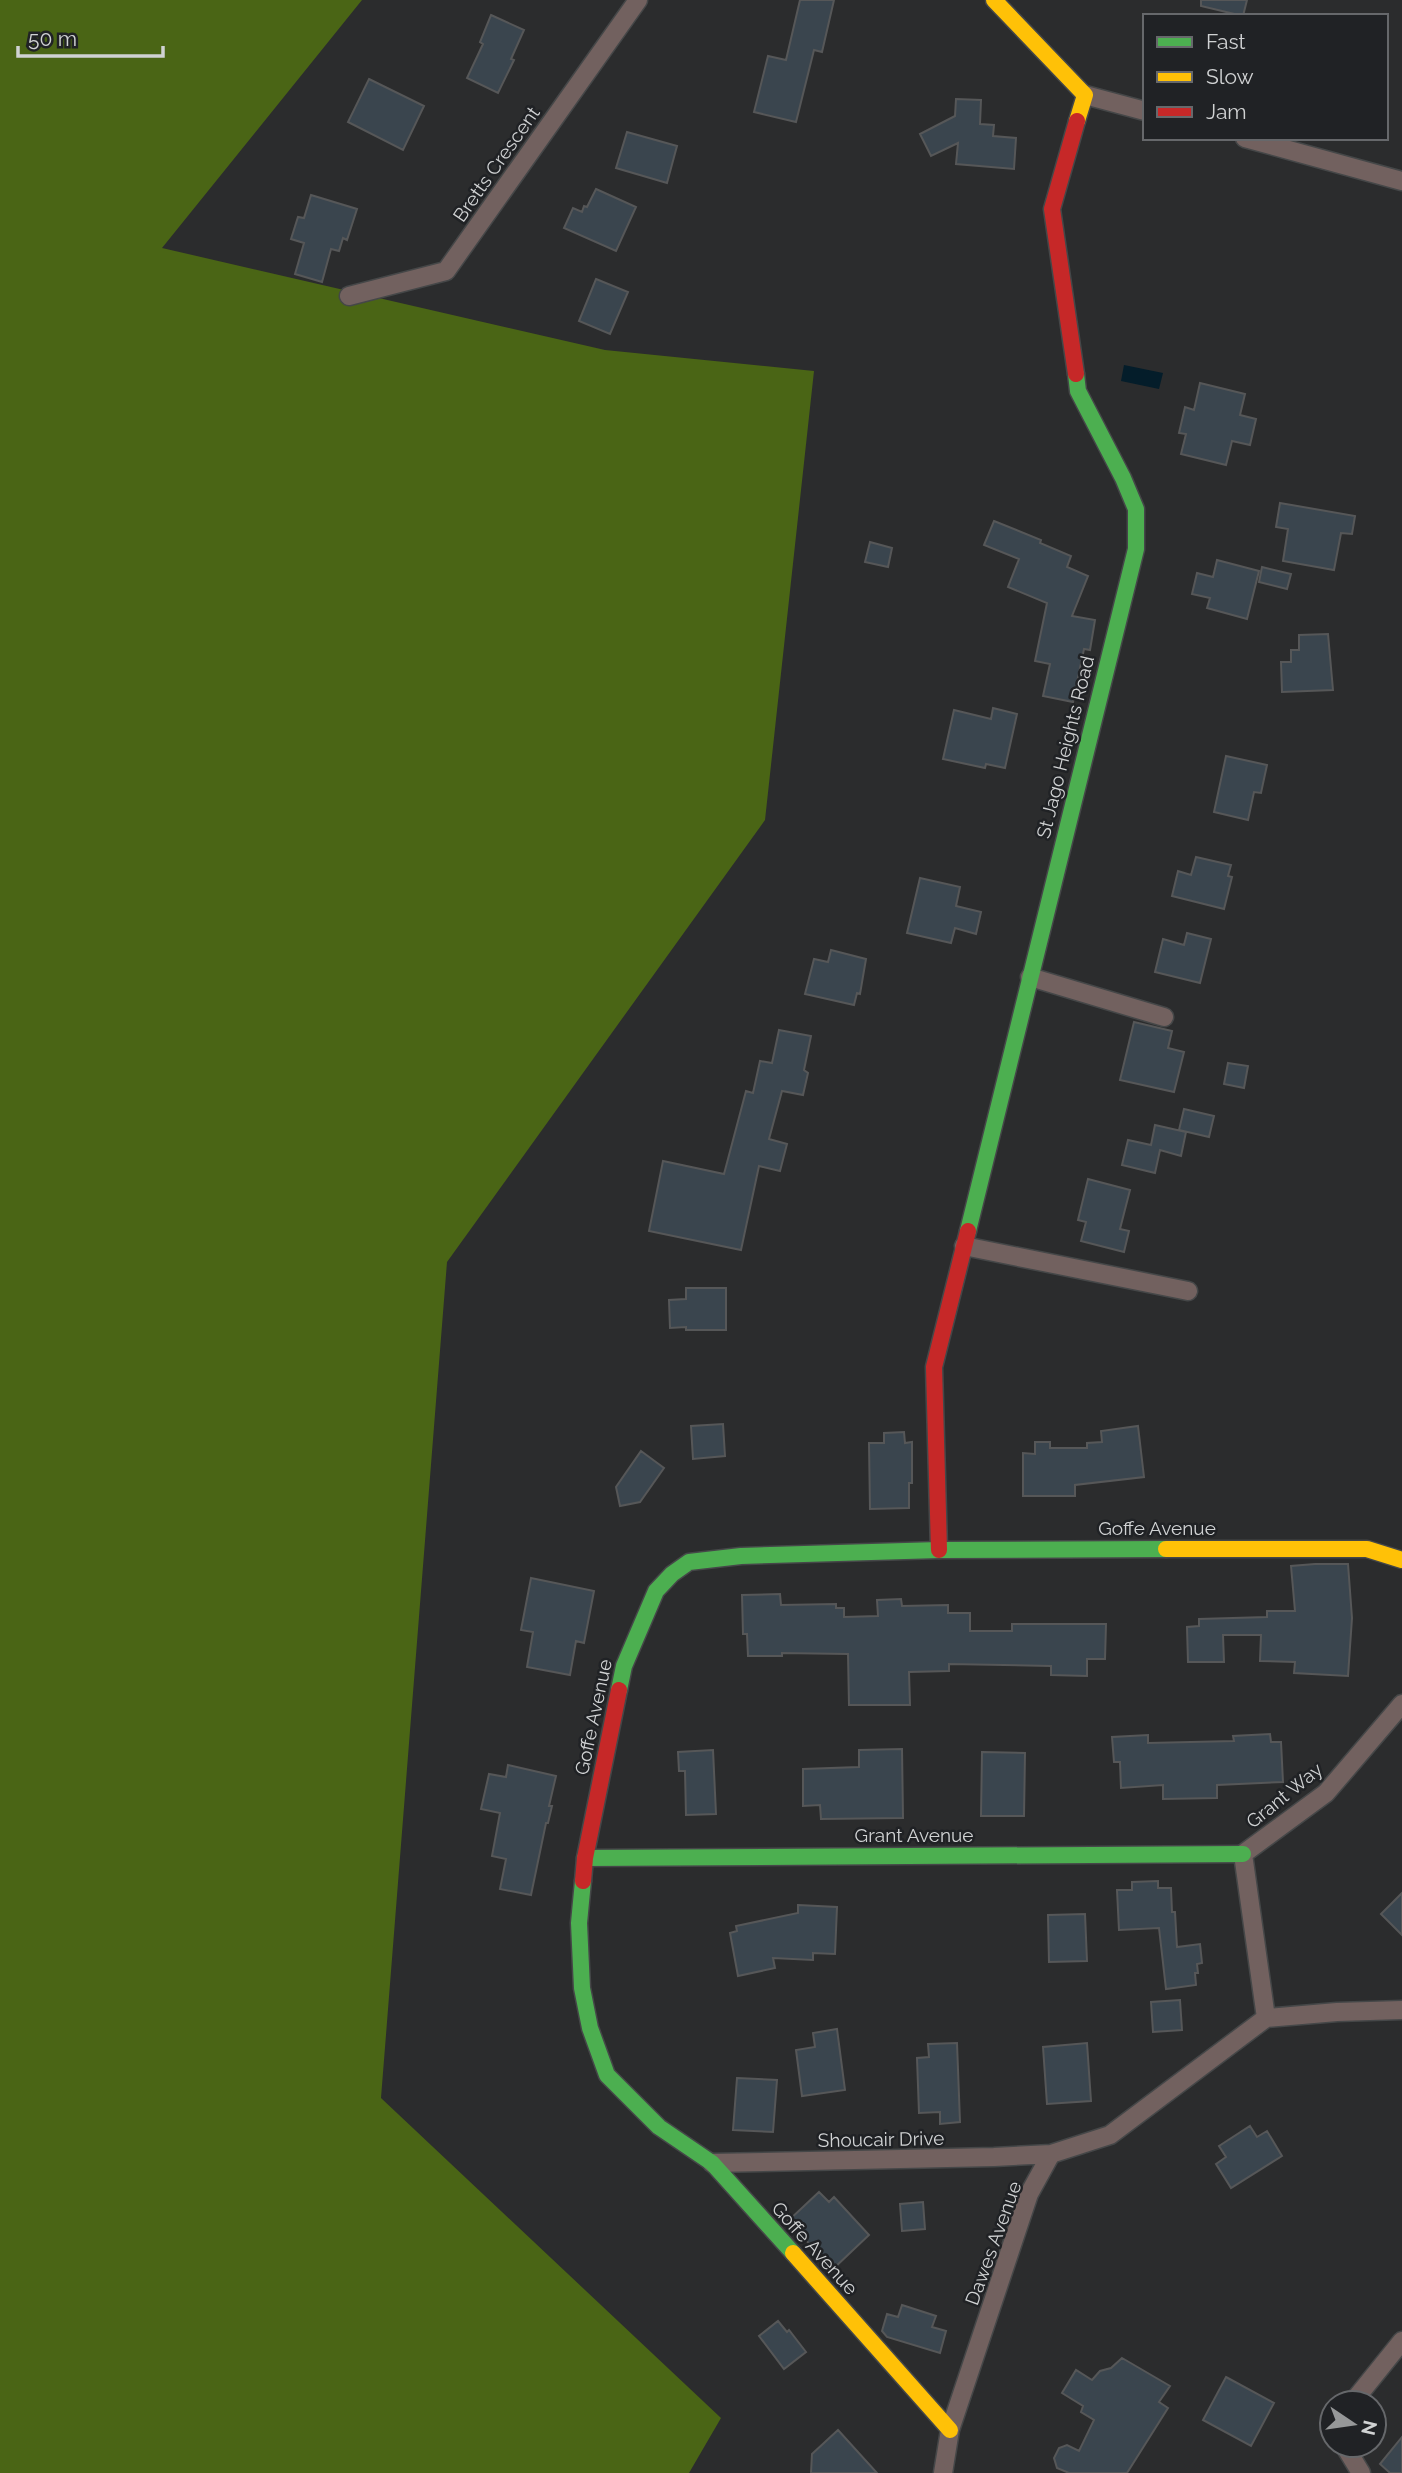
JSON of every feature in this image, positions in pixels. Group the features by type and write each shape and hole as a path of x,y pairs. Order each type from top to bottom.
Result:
{"street":[{"name":"Bretts Crescent","path":"349,296 446,271 638,0"},
{"path":"994,0 1086,95 1143,110"},
{"name":"St Jago Heights Road","path":"939,1550 934,1367 1136,549 1136,509 1078,391 1052,209 1086,95"},
{"path":"1252,140 1402,181"},
{"path":"1030,977 1164,1017"},
{"path":"964,1246 1188,1292"},
{"name":"Goffe Avenue","path":"950,2430 712,2163 659,2127 607,2075 590,2028 582,1988 579,1923 585,1858 624,1666 656,1591 672,1574 689,1562 709,1558 939,1550 1367,1549 1402,1560"},
{"name":"Grant Way","path":"1266,2018 1243,1854 1326,1793 1402,1704"},
{"name":"Grant Avenue","path":"585,1858 1243,1854"},
{"path":"1051,2154 1110,2135 1266,2018 1337,2012 1402,2011"},
{"name":"Shoucair Drive","path":"712,2163 1051,2154"},
{"name":"Dawes Avenue","path":"943,2473 950,2430 1029,2194 1051,2154"},
{"path":"1363,2389 1402,2341"}],"green space":[{"path":"0,0 362,0 162,248 605,350 814,371 765,820 447,1262 381,2098 721,2418 689,2473 0,2473"}],"water":[{"path":"1124,365 1163,373 1159,389 1121,381"}],"building":[{"path":"800,0 834,0 822,52 814,50 796,122 754,112 768,56 786,60"},
{"path":"1201,0 1247,0 1244,14 1201,6"},
{"path":"491,15 524,30 511,59 514,60 498,93 467,78 483,44 480,42"},
{"path":"369,79 424,106 403,150 348,122"},
{"path":"956,99 981,100 980,124 994,125 993,136 1016,138 1014,169 956,164 958,143 931,156 920,134 955,116"},
{"path":"627,132 677,146 667,183 616,168"},
{"path":"596,189 636,207 616,251 564,228 573,208 582,212"},
{"path":"311,195 357,209 347,240 343,238 339,251 331,249 322,282 295,274 304,243 291,239 298,217 304,218"},
{"path":"596,279 628,292 610,334 579,321"},
{"path":"1200,383 1245,394 1240,415 1256,419 1250,445 1232,441 1226,465 1181,454 1186,434 1179,433 1185,407 1194,410"},
{"path":"1280,503 1355,516 1352,534 1341,533 1334,570 1283,561 1288,529 1276,527"},
{"path":"994,521 1041,540 1040,543 1071,556 1067,567 1088,576 1072,616 1095,620 1090,650 1084,649 1073,702 1043,696 1050,664 1035,661 1047,603 1008,587 1019,559 984,545"},
{"path":"870,542 892,548 888,567 865,562"},
{"path":"1217,560 1259,571 1247,619 1207,608 1210,598 1192,594 1197,573 1213,577"},
{"path":"1262,567 1291,574 1287,589 1259,582"},
{"path":"1328,634 1333,690 1282,692 1281,662 1291,662 1291,650 1299,650 1299,635"},
{"path":"993,708 1017,714 1005,768 986,764 985,768 943,759 954,710 991,719"},
{"path":"1226,756 1267,765 1261,793 1254,792 1248,820 1214,812"},
{"path":"1196,857 1231,865 1228,876 1232,877 1224,909 1172,896 1178,871 1191,875"},
{"path":"920,878 960,887 956,906 981,912 976,934 955,928 951,943 907,933"},
{"path":"1187,933 1211,939 1200,983 1155,972 1163,939 1184,945"},
{"path":"831,950 866,959 860,994 857,993 854,1005 805,994 814,959 828,962"},
{"path":"1134,1022 1172,1031 1168,1048 1184,1052 1174,1092 1120,1080"},
{"path":"779,1030 811,1036 804,1070 808,1073 803,1095 782,1091 769,1139 787,1144 780,1171 759,1166 741,1250 649,1231 663,1161 724,1174 746,1091 753,1093 760,1061 772,1063"},
{"path":"1228,1063 1248,1066 1244,1088 1224,1084"},
{"path":"1184,1109 1214,1116 1209,1137 1179,1130"},
{"path":"1155,1125 1186,1132 1181,1156 1160,1150 1155,1173 1122,1165 1128,1140 1151,1145"},
{"path":"1088,1179 1130,1190 1120,1229 1129,1231 1124,1252 1081,1241 1086,1222 1078,1220"},
{"path":"686,1288 726,1288 726,1330 670,1328 669,1300 686,1299"},
{"path":"723,1424 725,1456 693,1459 691,1426"},
{"path":"1138,1426 1144,1477 1075,1485 1075,1496 1023,1496 1023,1453 1035,1454 1035,1442 1050,1442 1050,1448 1087,1448 1087,1443 1102,1442 1101,1431"},
{"path":"904,1432 905,1443 912,1442 909,1508 870,1509 869,1443 884,1443 884,1433"},
{"path":"641,1451 664,1468 640,1502 620,1506 616,1487"},
{"path":"1348,1564 1352,1618 1348,1676 1294,1673 1295,1662 1260,1661 1261,1635 1223,1635 1224,1662 1188,1662 1187,1627 1199,1626 1199,1619 1267,1617 1267,1611 1295,1611 1291,1566"},
{"path":"531,1578 594,1591 584,1643 576,1641 570,1675 527,1667 533,1632 521,1630"},
{"path":"780,1594 781,1605 836,1604 836,1608 844,1608 844,1617 878,1616 877,1600 901,1599 902,1606 948,1605 948,1613 970,1613 970,1631 1012,1631 1012,1624 1106,1624 1105,1659 1087,1659 1087,1676 1051,1675 1051,1666 949,1664 949,1671 909,1672 910,1705 849,1705 848,1654 782,1653 782,1656 748,1656 747,1634 743,1634 742,1595"},
{"path":"1270,1734 1271,1742 1281,1742 1283,1782 1217,1785 1217,1798 1163,1799 1163,1785 1121,1788 1120,1762 1114,1762 1112,1737 1148,1735 1148,1743 1234,1741 1233,1736"},
{"path":"902,1749 903,1818 821,1819 820,1805 803,1806 803,1769 859,1767 859,1750"},
{"path":"713,1750 716,1814 686,1815 685,1771 679,1771 678,1752"},
{"path":"982,1752 1025,1753 1024,1816 981,1816"},
{"path":"508,1765 556,1776 549,1806 552,1806 531,1895 500,1889 506,1859 492,1856 500,1813 481,1809 489,1774 506,1777"},
{"path":"1158,1881 1158,1888 1171,1888 1177,1947 1200,1944 1202,1963 1197,1964 1196,1985 1166,1989 1159,1928 1119,1930 1117,1890 1132,1890 1132,1882"},
{"path":"1402,1893 1402,1935 1381,1914"},
{"path":"798,1905 837,1907 835,1954 813,1953 813,1960 773,1958 775,1968 738,1976 730,1933 737,1931 736,1926 798,1913"},
{"path":"1085,1914 1087,1961 1049,1962 1048,1915"},
{"path":"1180,2000 1182,2030 1153,2032 1151,2002"},
{"path":"837,2029 845,2090 802,2096 796,2050 815,2047 813,2033"},
{"path":"957,2043 960,2122 940,2124 940,2112 919,2113 917,2058 929,2057 928,2044"},
{"path":"1087,2043 1091,2101 1047,2104 1043,2047"},
{"path":"737,2078 777,2080 773,2132 733,2130"},
{"path":"1250,2126 1257,2137 1267,2131 1282,2156 1231,2188 1216,2164 1226,2157 1219,2146"},
{"path":"819,2192 829,2202 834,2197 869,2235 833,2269 788,2221"},
{"path":"923,2202 925,2229 902,2231 900,2204"},
{"path":"902,2305 936,2316 932,2327 946,2331 940,2353 887,2337 882,2331 887,2314 898,2317"},
{"path":"778,2321 787,2332 789,2330 806,2352 784,2369 759,2336"},
{"path":"1122,2358 1170,2386 1159,2402 1168,2408 1127,2473 1069,2473 1057,2468 1054,2458 1059,2448 1067,2445 1079,2451 1094,2420 1081,2412 1083,2406 1062,2393 1076,2370 1092,2380 1100,2371 1111,2368"},
{"path":"1226,2377 1274,2403 1251,2446 1203,2420"},
{"path":"838,2430 877,2473 811,2473 812,2454"},
{"path":"1402,2437 1402,2473 1390,2473 1380,2464 1388,2459 1388,2454"}],"traffic: fast":[{"path":"968,1231 1136,549 1136,509 1078,391 1076,374"},
{"path":"619,1690 624,1666 656,1591 672,1574 689,1562 741,1556 939,1550 1166,1549"},
{"path":"585,1858 1243,1854"},
{"path":"583,1881 579,1923 582,1988 590,2028 607,2075 659,2127 712,2163 793,2253"}],"traffic: slow":[{"path":"994,0 1085,95 1077,121"},
{"path":"1166,1549 1367,1549 1402,1560"},
{"path":"793,2253 950,2430"}],"traffic: jam":[{"path":"1076,374 1052,209 1077,121"},
{"path":"939,1550 934,1367 968,1231"},
{"path":"583,1881 585,1858 619,1690"}]}
